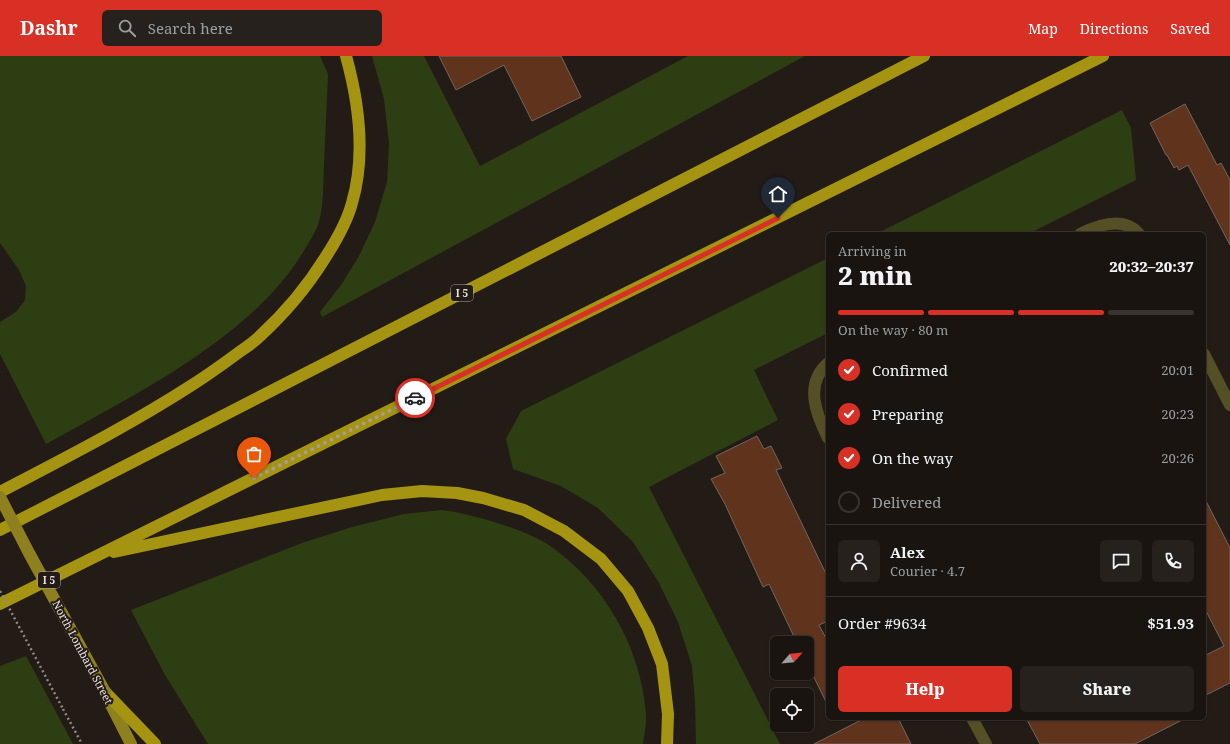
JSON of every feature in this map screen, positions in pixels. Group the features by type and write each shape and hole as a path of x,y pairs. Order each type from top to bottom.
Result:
{"highway":[{"path":"0,492 72,455 157,408 209,374 259,337 294,302 317,270 337,238 352,203 358,171 360,133 356,97 346,56"},
{"name":"I 5","path":"0,530 924,56"},
{"name":"I 5","path":"0,604 1103,56"},
{"path":"98,556 382,495 422,491 457,492 484,498 524,510 564,531 600,560 628,591 648,628 662,664 668,714 667,744"},
{"path":"105,692 156,744"}],"main road":[{"name":"North Lombard Street","path":"0,497 105,692 131,744"}],"street":[{"path":"1084,232 1094,227 1119,223 1135,229 1137,232"},
{"path":"1206,358 1230,405"},
{"path":"826,365 816,381 813,400 820,422 826,434"},
{"path":"973,720 986,744"}],"path":[{"path":"0,591 82,744"}],"green space":[{"path":"0,56 320,56 328,74 323,195 320,218 317,228 305,249 283,281 255,310 223,337 189,362 116,406 46,444 0,354 0,322 16,312 25,300 26,286 19,270 0,243"},
{"path":"372,56 424,56 480,166 688,56 805,56 322,317 320,312 341,285 359,256 375,222 387,182 389,144 384,99"},
{"path":"1122,110 1131,128 1136,180 1032,232 880,232"},
{"path":"826,259 826,334 754,370 778,420 649,487 770,724 770,732 774,732 780,744 696,744 692,666 678,622 659,583 633,542 598,508 561,486 513,469 506,439 521,411"},
{"path":"442,510 468,515 526,533 549,545 569,560 587,578 603,598 628,641 643,689 646,725 643,744 208,744 165,675 131,610 302,543 352,527 404,514"},
{"path":"26,656 73,744 0,744 0,666"}],"building":[{"path":"439,56 561,56 581,97 532,121 504,65 456,90"},
{"path":"1185,104 1217,165 1221,163 1230,180 1230,245 1188,165 1179,170 1177,166 1174,168 1150,123"},
{"path":"757,436 764,449 771,446 782,468 776,470 826,574 826,622 819,625 826,638 826,702 814,677 814,636 794,636 769,584 763,587 725,504 711,479 725,473 716,456"},
{"path":"1206,501 1230,548 1230,683 1206,695 1206,655 1224,646 1206,611"},
{"path":"861,720 899,720 911,744 814,744"},
{"path":"1027,720 1182,720 1135,744 1040,744"}],"way so far":[{"path":"254,478 415,398"}],"route":[{"path":"415,398 778,218"}]}
